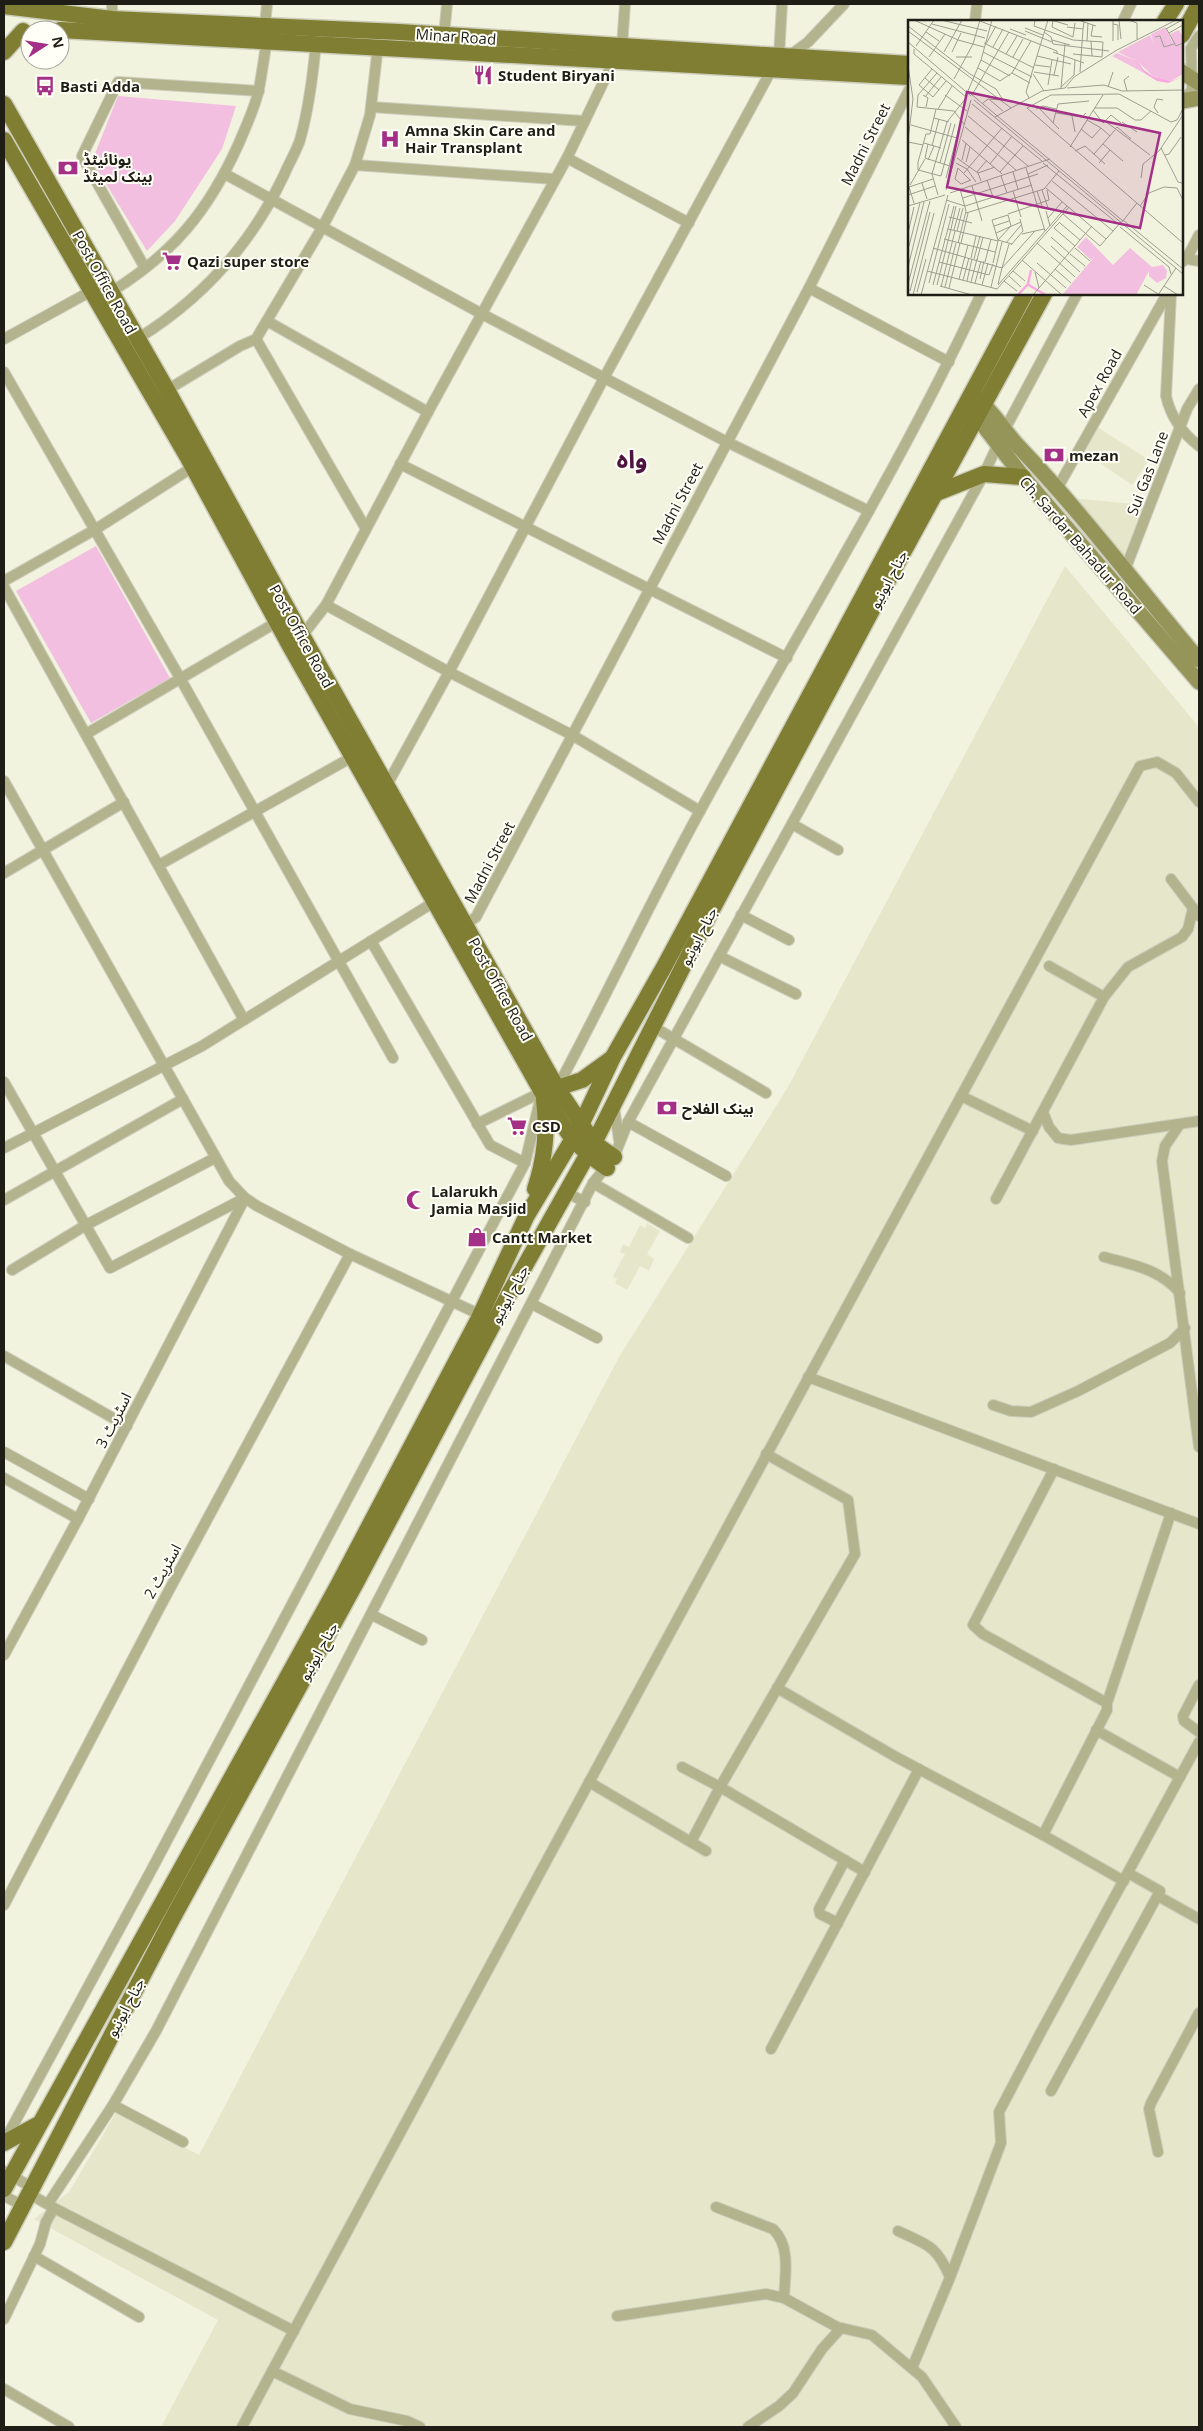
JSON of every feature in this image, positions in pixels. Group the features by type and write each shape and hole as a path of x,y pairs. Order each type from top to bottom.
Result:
{"main road":[{"path":"1166,20 1176,4"},
{"path":"1183,33 1199,4"},
{"name":"Minar Road","path":"4,6 48,20"},
{"name":"Minar Road","path":"70,23 112,11 266,33 316,43 378,46 399,40 444,36 618,53"},
{"name":"Minar Road","path":"70,25 266,33 735,60 908,64"},
{"path":"4,33 20,32"},
{"path":"4,52 20,37"},
{"name":"Minar Road","path":"780,61 908,77"},
{"name":"Post Office Road","path":"5,105 167,390 193,457 278,622 297,642 387,785 459,929 549,1090 572,1141 590,1149 610,1162"},
{"name":"Post Office Road","path":"4,140 10,162 93,290 193,457 297,642 354,756 434,902 459,929"},
{"name":"جناح ایونیو","path":"4,2242 171,1921 590,1149 652,1026 934,494 1025,295"},
{"name":"جناح ایونیو","path":"6,2178 39,2124 336,1589 481,1315 526,1217 581,1125 613,1057 974,406 1043,295"},
{"name":"Ch. Sardar Bahadur Road","path":"974,406 1004,431 1058,488 1125,570 1129,589 1199,682"},
{"name":"Ch. Sardar Bahadur Road","path":"974,406 999,447 1023,477 1199,660"},
{"path":"934,494 984,474 1023,477"},
{"path":"526,1217 544,1160 549,1090 582,1080 613,1057"},
{"name":"Post Office Road","path":"549,1090 581,1125 590,1149"},
{"path":"4,2143 22,2135 39,2124"}],"street":[{"path":"111,292 172,247 200,214 225,174 248,123 259,91 266,33 267,4"},
{"path":"444,36 447,4"},
{"path":"297,642 326,604 428,412 567,158 618,53 625,4"},
{"path":"780,61 782,4"},
{"path":"387,785 688,222 780,61 808,42 844,4"},
{"path":"976,20 977,4"},
{"path":"1124,20 1131,4"},
{"path":"1187,101 1192,89 1191,48 1199,36"},
{"path":"137,339 169,319 215,278 255,228 272,200 299,141 312,82 316,43"},
{"path":"167,390 240,346 256,339 323,226 356,165 371,108 378,46"},
{"path":"145,268 82,156 118,82 259,91"},
{"name":"Madni Street","path":"459,929 476,917 809,288 908,92"},
{"path":"371,108 584,121"},
{"path":"567,158 688,222"},
{"path":"356,165 554,179"},
{"path":"225,174 604,378 727,442 869,511"},
{"path":"1199,236 1183,259 1199,262"},
{"path":"809,288 949,362"},
{"path":"4,339 93,290"},
{"path":"4,2143 158,1858 525,1163 549,1090 700,811 869,511 949,362 981,295"},
{"path":"4,2319 34,2256 51,2206 156,2031 585,1202 593,1183 610,1162 628,1122 672,1040 999,447 1004,431 1076,295"},
{"name":"Apex Road","path":"1058,488 1165,295"},
{"path":"1172,295 1165,387 1170,410 1180,429 1199,446"},
{"path":"267,321 428,412"},
{"path":"256,339 366,529"},
{"path":"4,372 96,529 392,1058"},
{"name":"Sui Gas Lane","path":"1125,570 1180,429 1199,389"},
{"path":"4,581 96,529 193,457"},
{"path":"400,464 524,528 787,658"},
{"path":"4,587 244,1020"},
{"path":"326,604 449,672 572,735 700,811"},
{"path":"86,734 278,622"},
{"path":"159,865 354,756"},
{"path":"242,2427 766,1454 1140,766 1157,762 1176,774 1199,802"},
{"path":"4,781 229,1181 245,1198 350,1254 481,1315"},
{"path":"4,873 124,802"},
{"path":"792,824 838,850"},
{"path":"996,1198 1104,997 1128,967 1182,937 1188,929 1196,912 1171,879"},
{"path":"4,1148 166,1066 339,962 434,902"},
{"path":"742,915 789,940"},
{"path":"370,941 490,1146 525,1163"},
{"path":"719,956 796,994"},
{"path":"1049,966 1104,997"},
{"path":"652,1026 672,1040 766,1092"},
{"path":"4,1082 110,1268 245,1198"},
{"path":"477,1124 549,1090"},
{"path":"961,1096 1033,1131"},
{"path":"4,1200 183,1099"},
{"path":"613,1102 619,1140"},
{"path":"1043,1112 1049,1127 1058,1138 1071,1140 1199,1121"},
{"path":"628,1122 726,1176"},
{"path":"1180,1124 1164,1146 1162,1161 1199,1444"},
{"path":"12,1270 86,1225 215,1158"},
{"path":"593,1183 688,1238"},
{"path":"565,1192 585,1202"},
{"name":"اسٹریٹ 3","path":"4,1655 89,1499 245,1198"},
{"name":"اسٹریٹ 2","path":"4,1905 160,1607 350,1254"},
{"path":"1104,1257 1157,1272 1170,1280 1180,1293"},
{"path":"532,1304 597,1338"},
{"path":"993,1405 1011,1411 1031,1412 1170,1343 1185,1328"},
{"path":"4,1356 127,1426"},
{"path":"808,1377 1199,1524"},
{"path":"4,1452 89,1499"},
{"path":"691,1842 720,1787 854,1554 848,1500 766,1454"},
{"path":"1054,1470 973,1625 983,1634 1107,1703"},
{"path":"4,1478 78,1519"},
{"path":"1043,1835 1107,1710 1107,1703 1171,1513"},
{"path":"372,1615 422,1640"},
{"path":"1199,1685 1183,1716 1184,1720 1199,1732"},
{"path":"778,1688 920,1769 1043,1835 1126,1877 1160,1891 1051,2091"},
{"path":"1096,1730 1180,1777"},
{"path":"912,2368 950,2277 1000,2143 999,2112 1199,1742"},
{"path":"682,1767 720,1787 865,1872"},
{"path":"771,2049 920,1769"},
{"path":"589,1782 706,1851"},
{"path":"838,1923 820,1914 819,1909 845,1860"},
{"path":"1158,1896 1199,1919"},
{"path":"1158,2152 1150,2103 1199,2014"},
{"path":"113,2105 183,2142"},
{"path":"6,2178 27,2195 294,2331"},
{"path":"4,2196 27,2195"},
{"path":"716,2208 772,2229 780,2236 785,2255 784,2298"},
{"path":"898,2231 932,2247 940,2256 950,2277"},
{"path":"34,2256 139,2317"},
{"path":"617,2316 766,2294 784,2298 841,2328 872,2335 922,2378 956,2427"},
{"path":"748,2427 779,2406 792,2393 822,2349 841,2328"},
{"path":"272,2371 350,2409 407,2421 420,2427"},
{"path":"4,2389 70,2427"}],"shaded area":[{"path":"118,96 236,106 222,149 175,221 147,251 92,161"},
{"path":"1097,427 1149,460 1132,485 1083,451"},
{"path":"1070,498 1146,505 1123,557"},
{"path":"96,546 170,678 91,723 16,591"},
{"path":"1065,566 1199,727 1199,2427 161,2427 218,2320 34,2219 69,2192 117,2111 199,2155 619,1357 788,1087"},
{"path":"647,1223 660,1231 647,1254 654,1259 649,1271 640,1266 627,1290 615,1283 617,1279 613,1276 625,1254 620,1252 623,1244 629,1247 640,1225 645,1228"}],"place":[{"name":"Student Biryani","path":"483,75"},
{"name":"Basti Adda","path":"45,86"},
{"name":"Amna Skin Care and Hair Transplant","path":"390,139"},
{"name":"یونائیٹڈ بینک لمیٹڈ","path":"68,168"},
{"name":"Qazi super store","path":"172,261"},
{"name":"mezan","path":"1054,455"},
{"name":"بینک الفلاح","path":"667,1108"},
{"name":"CSD","path":"517,1126"},
{"name":"Lalarukh Jamia Masjid","path":"416,1200"},
{"name":"Cantt Market","path":"477,1237"}],"district":[{"name":"واہ","path":"632,458"}]}
